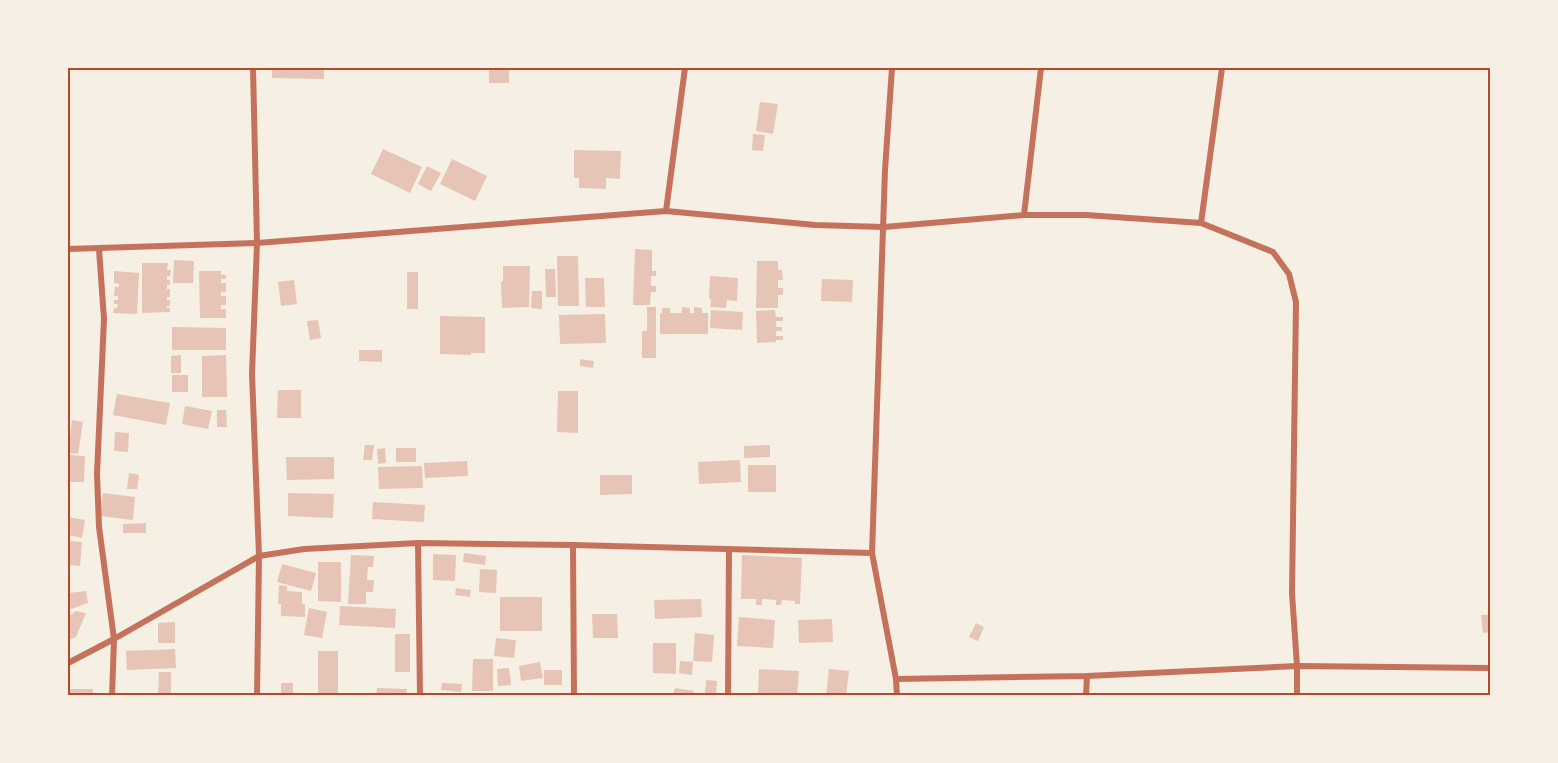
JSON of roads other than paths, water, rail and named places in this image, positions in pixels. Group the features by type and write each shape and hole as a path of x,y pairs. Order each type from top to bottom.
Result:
{"street":[{"path":"253,68 257,243 252,374 259,556 257,696"},
{"path":"666,211 685,68"},
{"path":"892,68 885,170 872,553 896,679 897,696"},
{"path":"1024,215 1041,68"},
{"path":"1201,223 1222,68"},
{"path":"68,249 257,243 666,211 815,225 884,227 1024,215 1086,215 1201,223 1273,252 1289,274 1296,302 1292,593 1297,696"},
{"path":"99,249 104,319 97,474 99,527 114,639 112,696"},
{"path":"68,663 259,556 303,549 418,543 872,553"},
{"path":"418,543 420,696"},
{"path":"573,545 574,696"},
{"path":"728,696 729,549"},
{"path":"896,679 1087,676 1296,666 1491,668"},
{"path":"1086,696 1087,676"}]}
